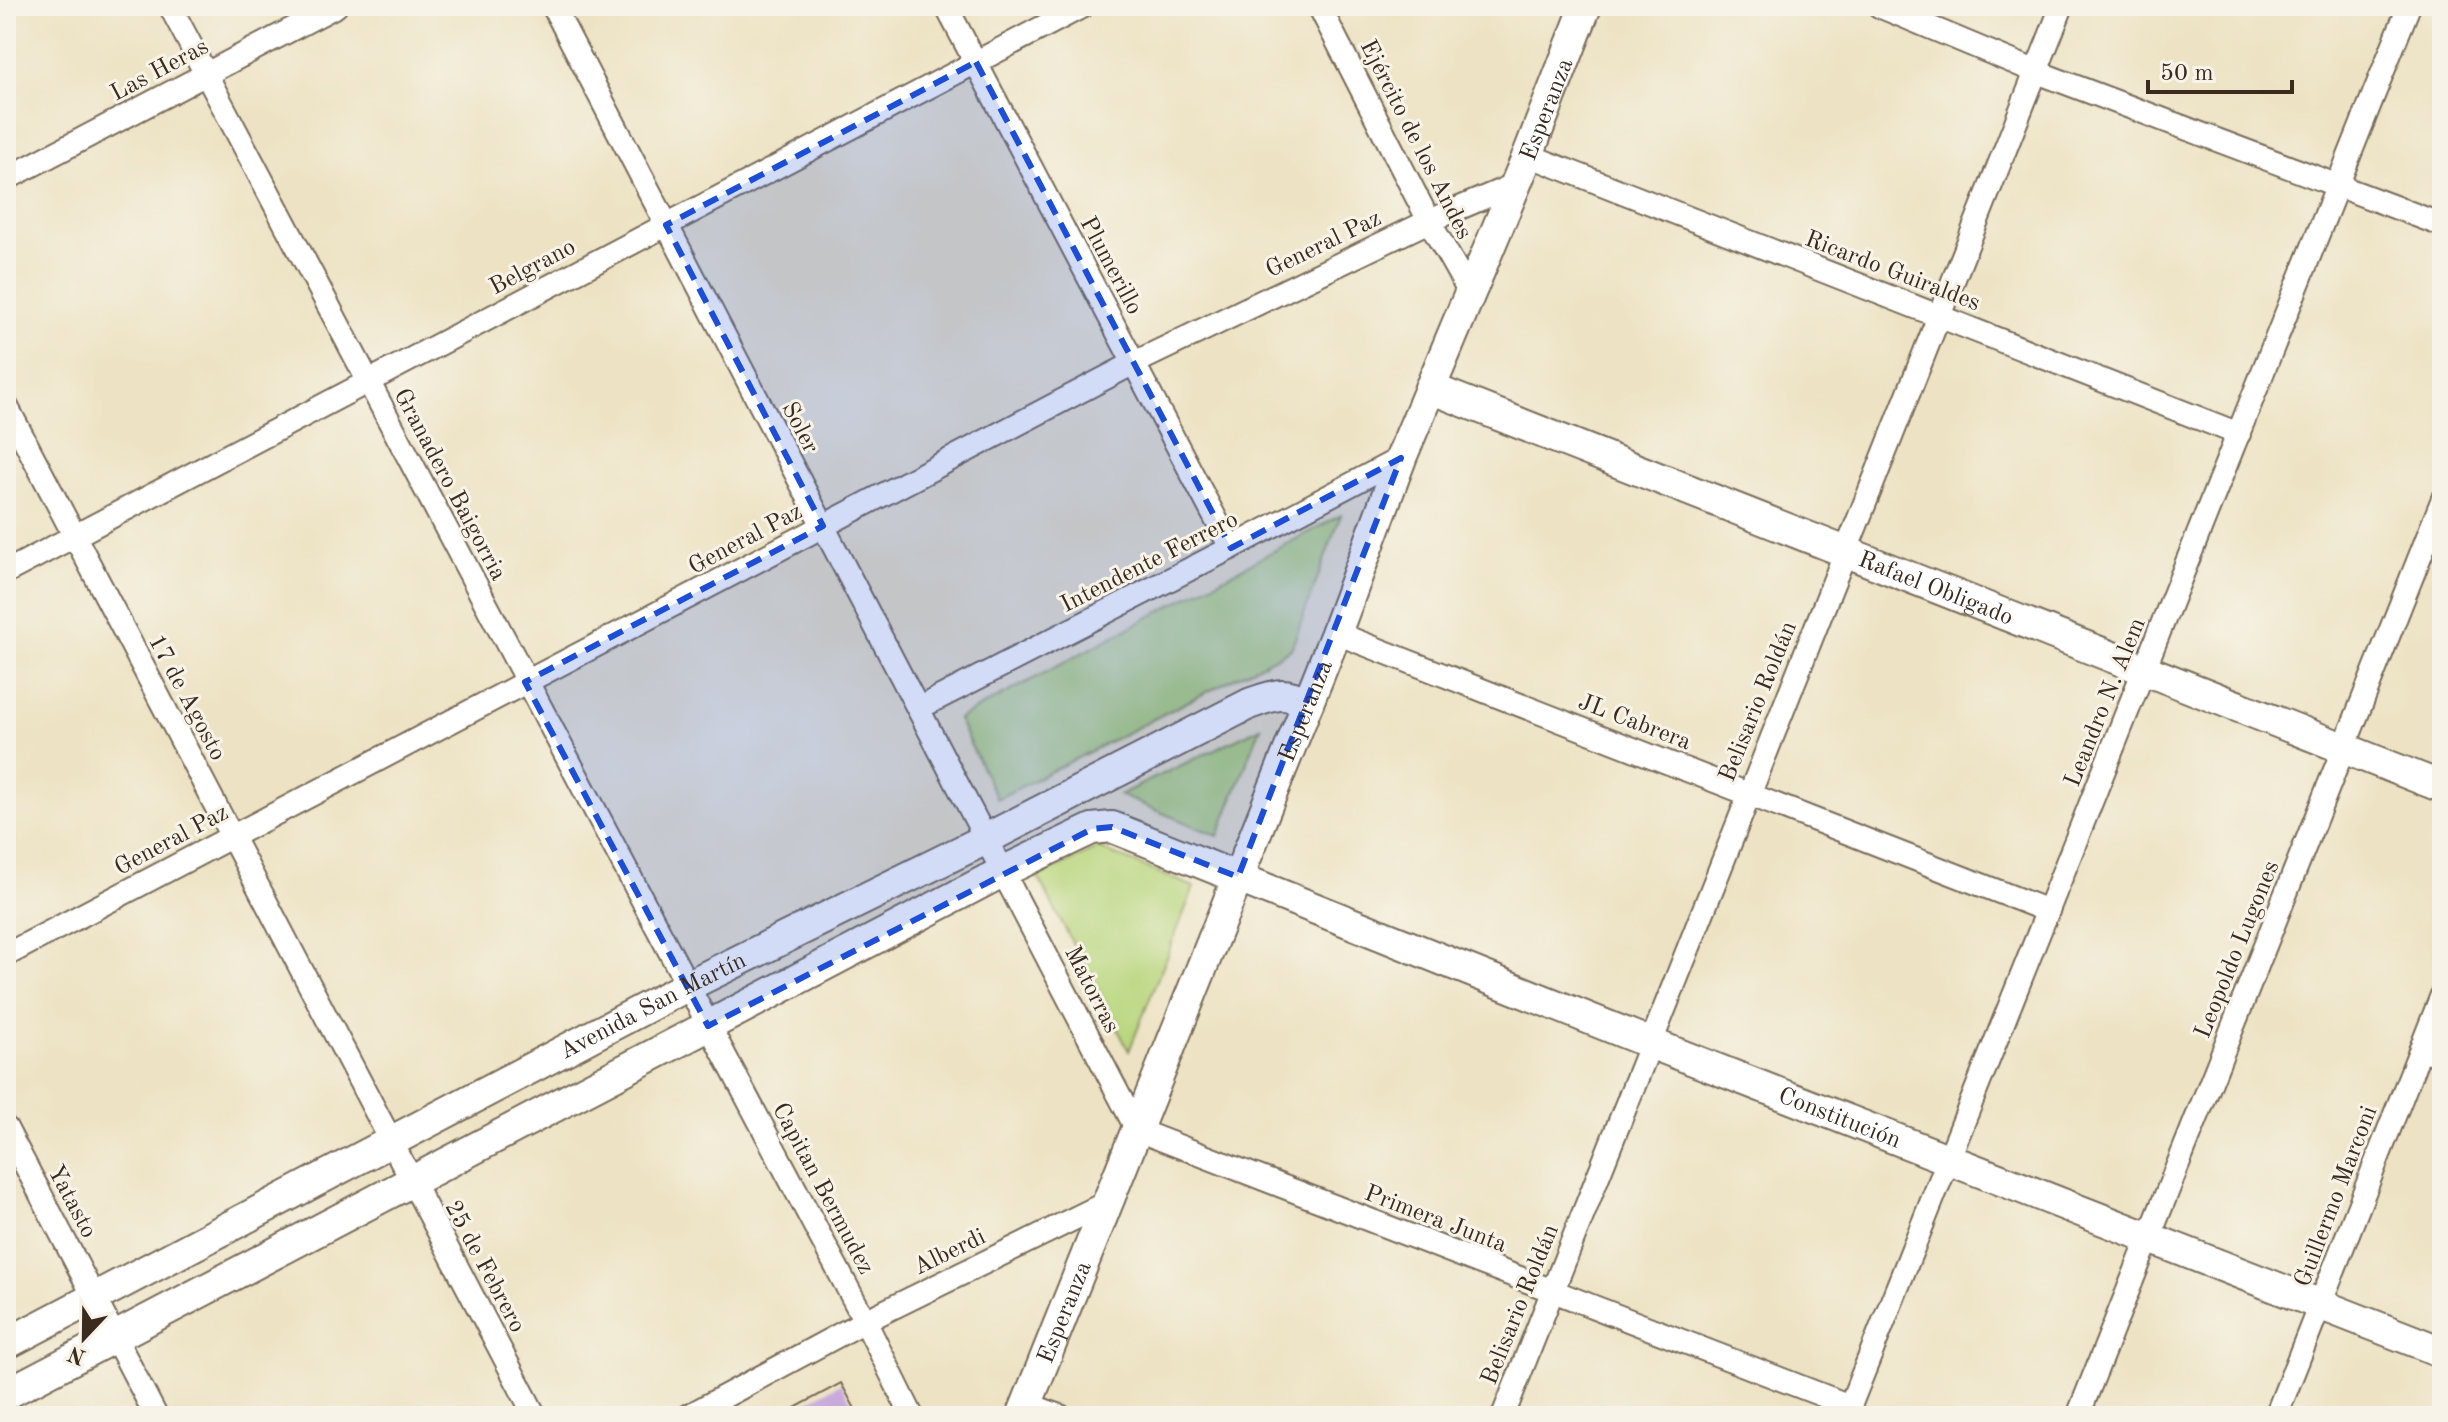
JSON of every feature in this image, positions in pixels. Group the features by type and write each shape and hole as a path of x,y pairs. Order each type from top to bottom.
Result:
{"main road":[{"name":"Esperanza","path":"1024,1410 1336,633 1401,458 1471,295 1586,6"},
{"name":"Rafael Obligado","path":"1430,388 2442,787"},
{"name":"Avenida San Martín","path":"6,1344 687,986 986,839 1249,704 1277,694 1292,695 1308,703"},
{"name":"Avenida San Martín","path":"6,1394 1002,872 1092,829 1112,827 1238,877"},
{"name":"Constitución","path":"1238,877 1650,1043 2442,1352"}],"street":[{"name":"Granadero Baigorria","path":"170,6 687,986"},
{"name":"Las Heras","path":"6,179 336,6"},
{"name":"Soler","path":"553,6 1002,872"},
{"name":"Plumerillo","path":"946,6 1231,548"},
{"name":"Belgrano","path":"6,572 1083,6"},
{"name":"Ejército de los Andes","path":"1319,6 1429,221 1471,295"},
{"path":"1879,6 2037,72 2337,188 2442,225"},
{"name":"Belisario Roldán","path":"1503,1416 2062,6"},
{"name":"Leandro N. Alem","path":"1848,1411 2409,6"},
{"name":"Ricardo Guiraldes","path":"1528,155 2239,434"},
{"name":"General Paz","path":"6,955 1134,363 1429,221 1516,184"},
{"name":"17 de Agosto","path":"6,405 393,1140"},
{"name":"Intendente Ferrero","path":"919,708 1401,458"},
{"name":"Leopoldo Lugones","path":"2078,1416 2442,501"},
{"name":"JL Cabrera","path":"1336,633 2048,911"},
{"name":"Matorras","path":"1002,872 1137,1130"},
{"name":"Capitan Bermudez","path":"687,986 865,1321 912,1416"},
{"name":"Guillermo Marconi","path":"2276,1416 2320,1304 2431,1052 2442,995"},
{"name":"Yatasto","path":"6,1128 156,1416"},
{"name":"Primera Junta","path":"1137,1130 1553,1291 1848,1411"},
{"name":"25 de Febrero","path":"393,1140 535,1416"},
{"name":"Alberdi","path":"688,1416 865,1321 1108,1202"},
{"path":"1024,1410 1060,1416"}],"highlighted area":[{"path":"976,62 1231,548 1401,458 1238,877 1112,827 1092,829 708,1026 525,682 823,526 666,225"}],"green space":[{"path":"1341,515 1291,649 997,799 958,719"},
{"path":"1261,727 1218,836 1119,795"},
{"path":"1098,848 1194,887 1129,1051 1038,877"}],"building":[{"path":"841,1383 859,1416 780,1416"}]}
